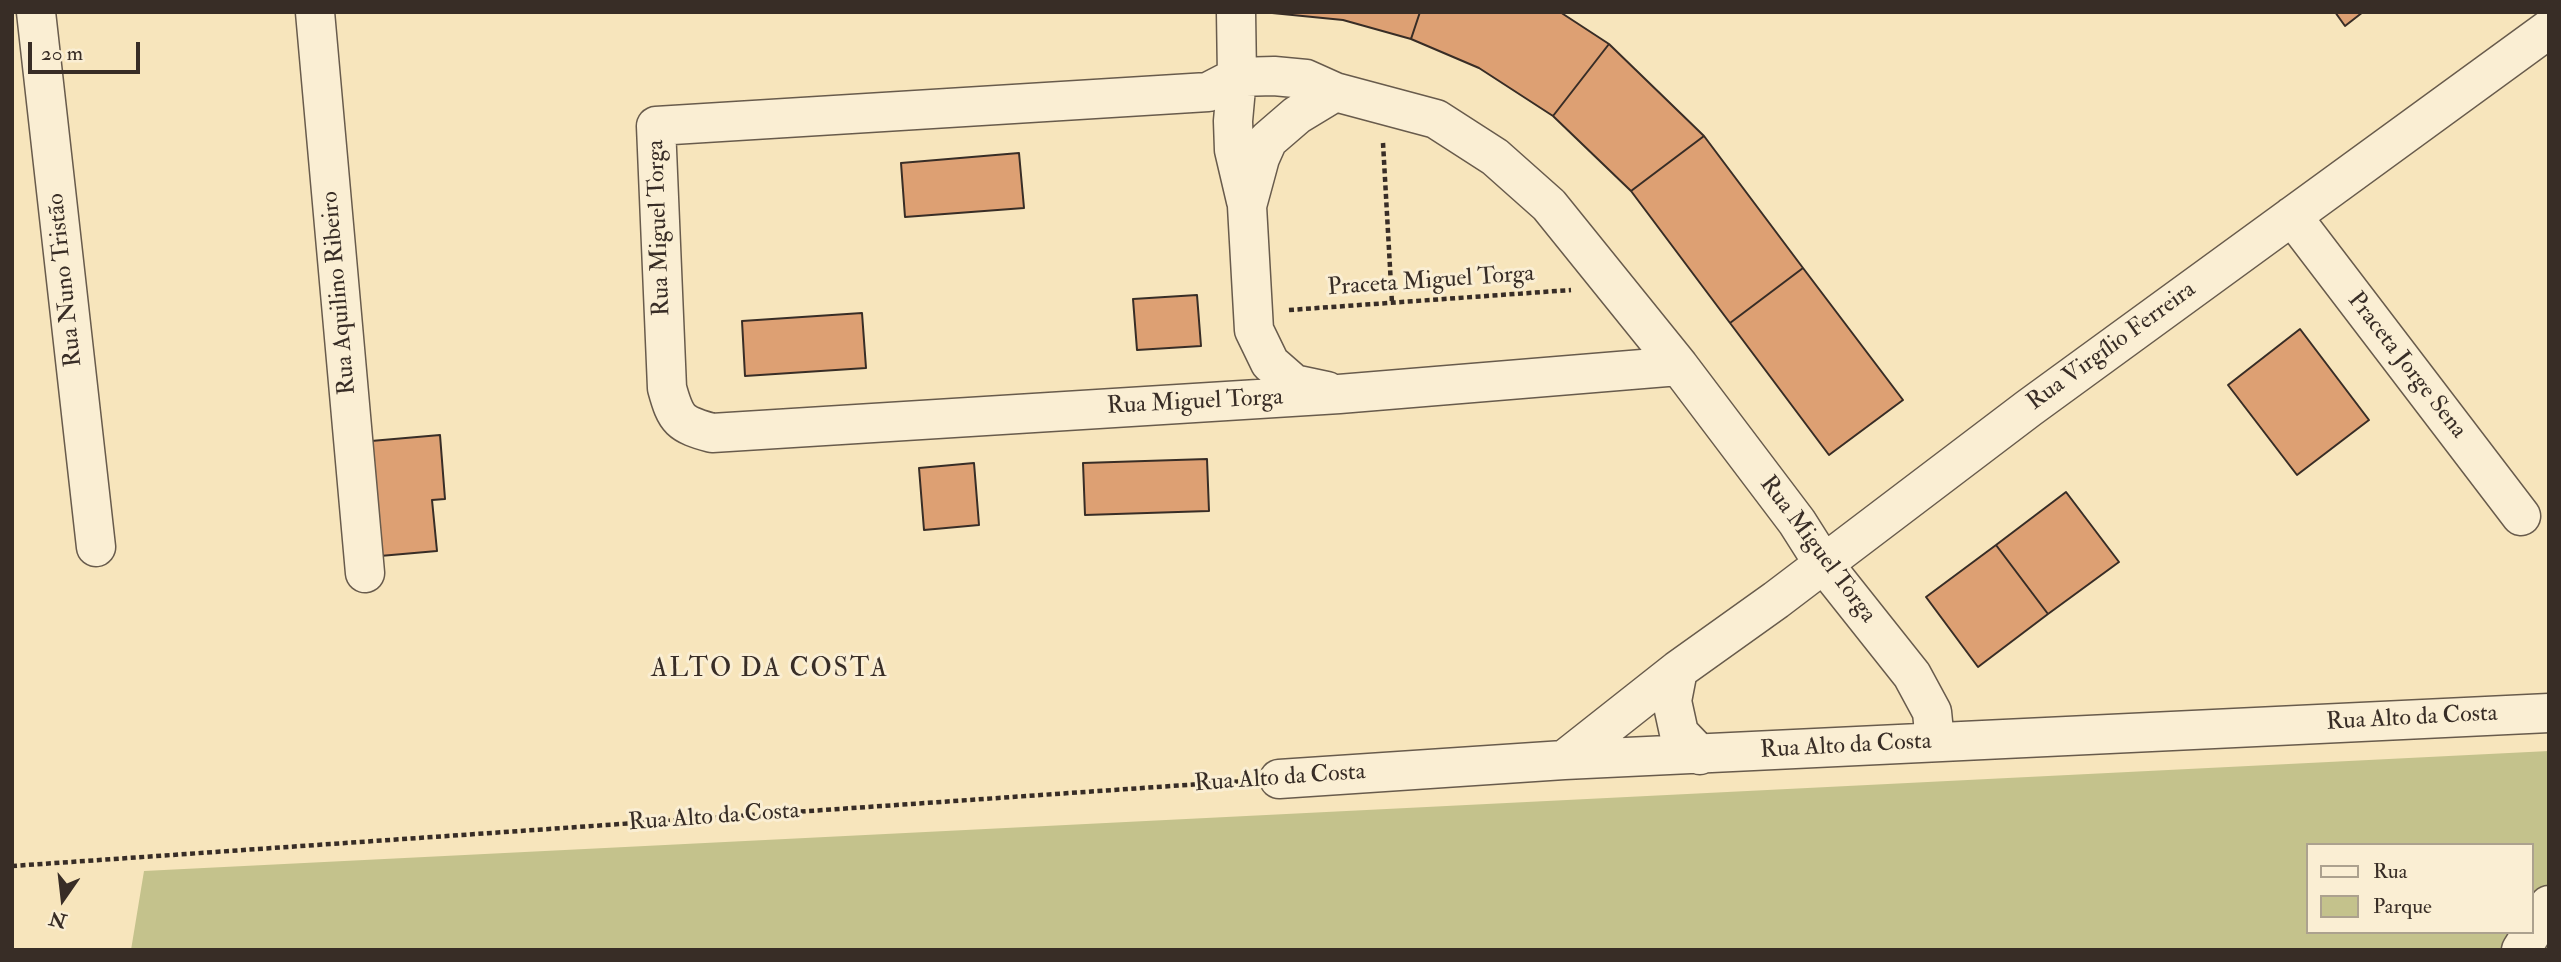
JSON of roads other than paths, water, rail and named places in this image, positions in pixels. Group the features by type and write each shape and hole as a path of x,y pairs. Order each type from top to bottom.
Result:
{"street":[{"name":"Rua Nuno Tristão","path":"36,12 96,547"},
{"name":"Rua Aquilino Ribeiro","path":"315,12 365,573"},
{"path":"1236,12 1234,150 1267,320 1270,363 1294,384 1339,394"},
{"name":"Rua Virgílio Ferreira","path":"1564,760 1678,670 2029,408 2549,29"},
{"name":"Rua Miguel Torga","path":"1679,366 1339,394 712,433 687,426 673,411 667,388 656,126 1209,92 1237,77 1274,76 1306,79 1335,92 1436,119 1495,158 1549,205 1679,366 1797,522 1824,563 1912,675 1931,712 1935,742"},
{"path":"1247,206 1260,158 1268,141 1297,115 1335,92"},
{"name":"Praceta Jorge Sena","path":"2292,216 2521,516"},
{"path":"1210,402 1235,385 1267,320"},
{"path":"1678,670 1672,701 1679,733 1700,755"},
{"name":"Rua Alto da Costa","path":"1279,779 1564,760 2549,713"},
{"path":"2533,931 2549,905"},
{"path":"2521,950 2531,934"}],"district":[{"name":"ALTO DA COSTA","path":"770,670"}]}
